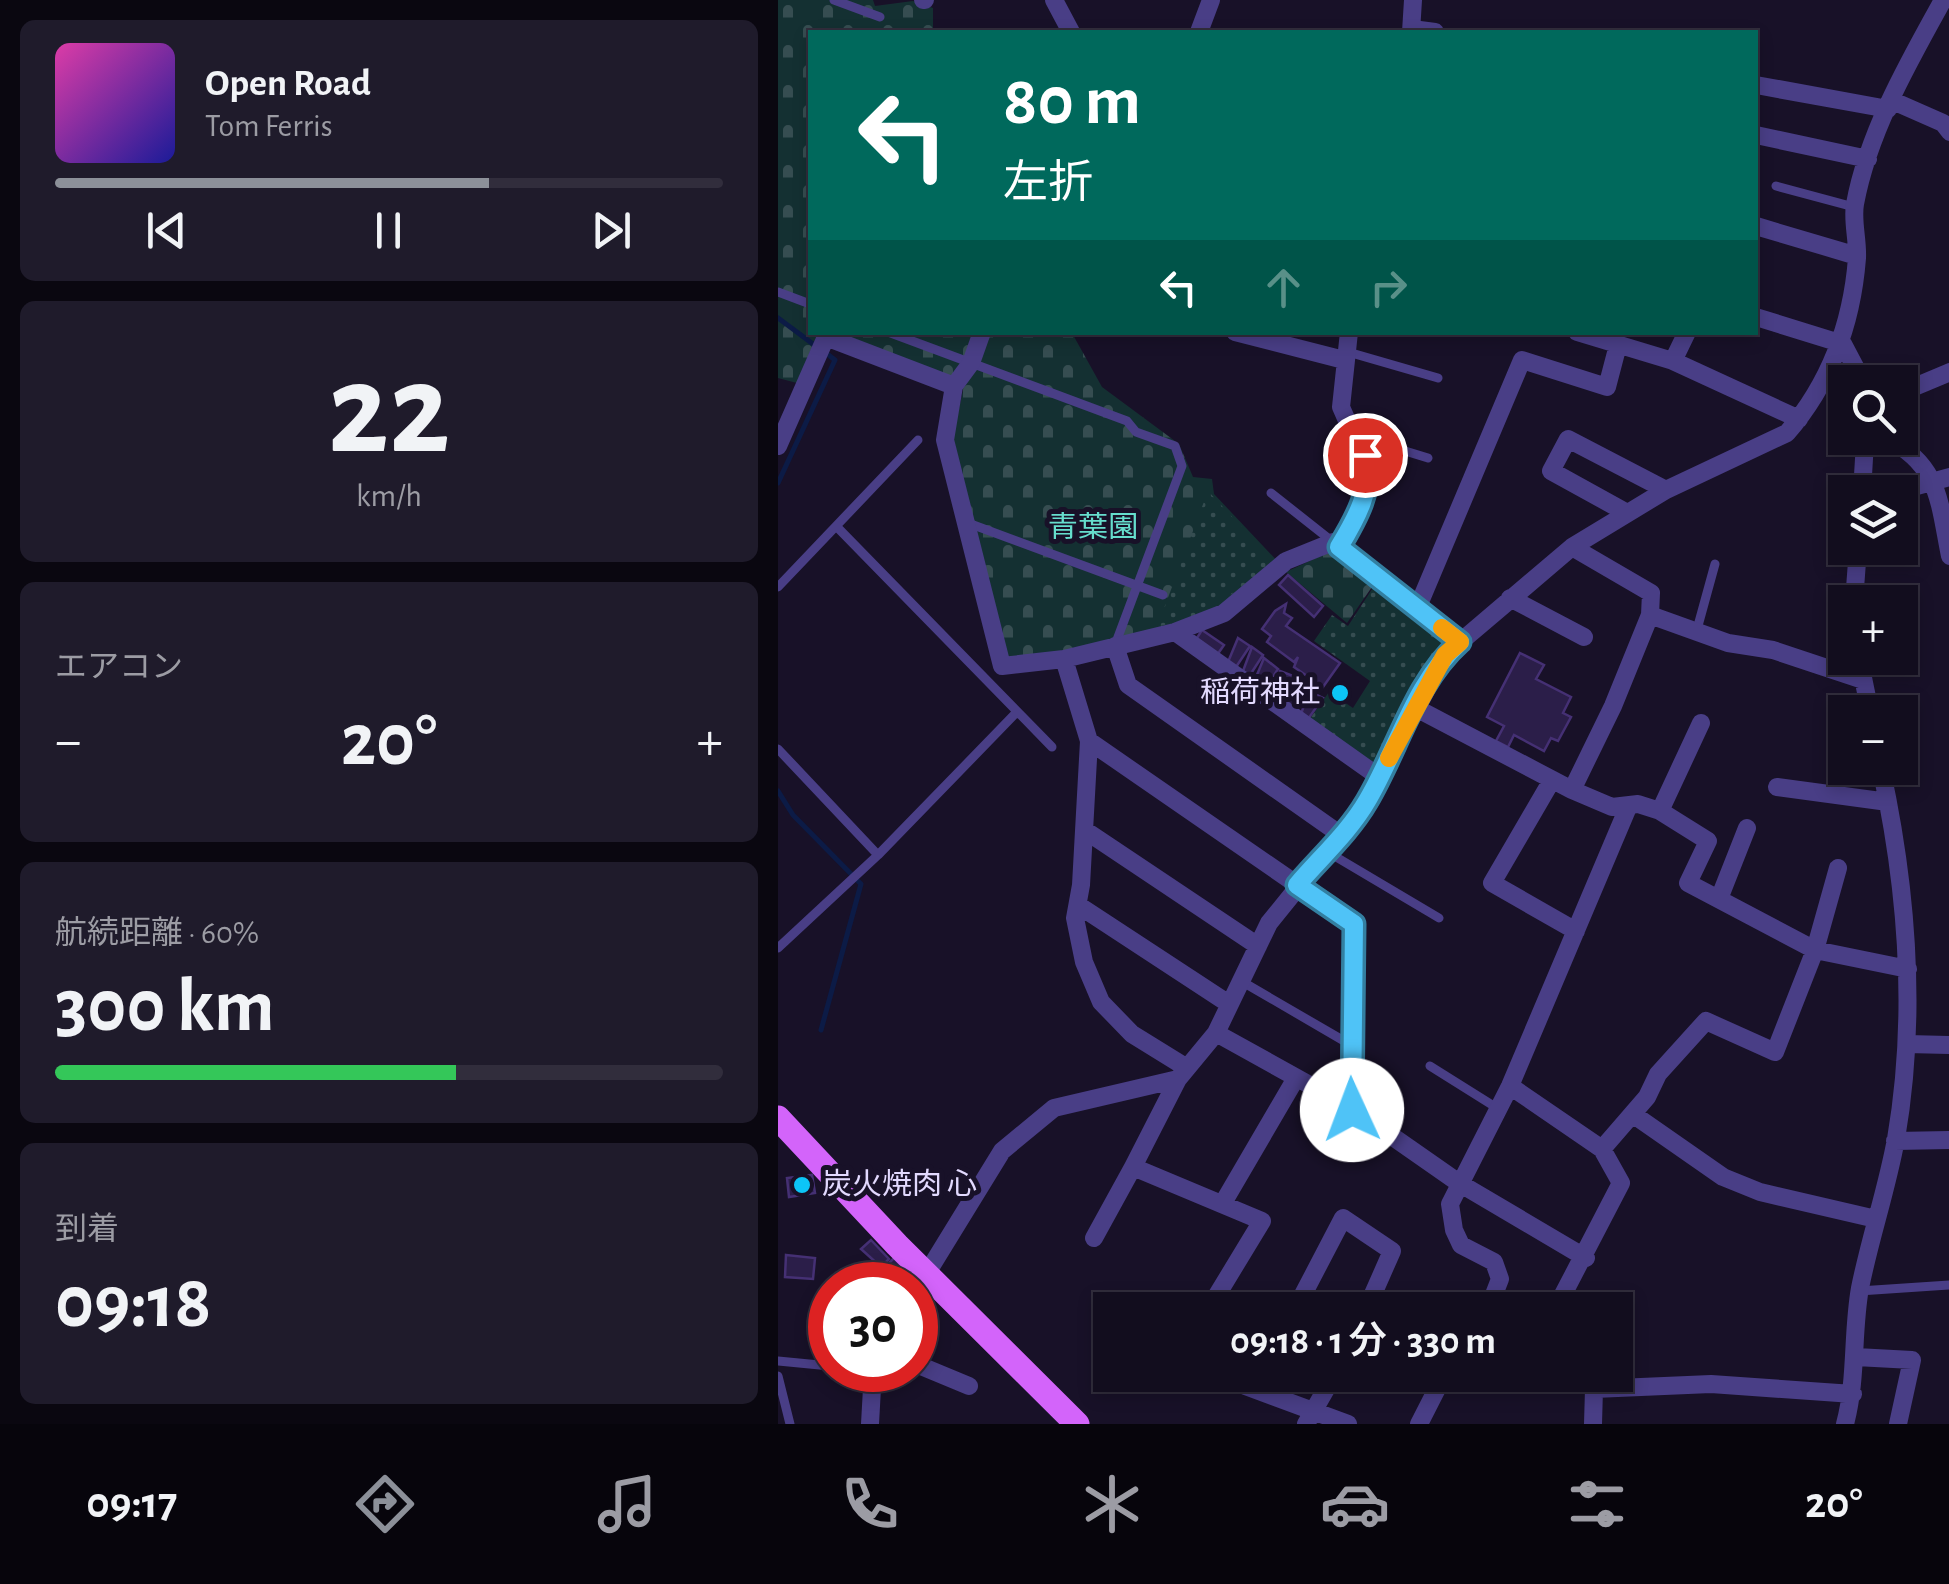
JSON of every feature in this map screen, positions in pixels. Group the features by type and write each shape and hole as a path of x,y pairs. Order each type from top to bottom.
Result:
{"main road":[{"path":"778,1118 903,1262"},
{"path":"938,1298 1077,1424"}],"street":[{"path":"1054,0 1069,30"},
{"path":"1199,30 1211,0"},
{"path":"1412,30 1413,0"},
{"path":"1094,1238 1182,1073 1216,1033 1258,946 1297,885 1341,834 1379,777 1445,655 1572,547 1666,490 1787,433 1799,419 1843,344 1857,256 1854,208 1868,158 1943,0"},
{"path":"1758,85 1890,105 1943,122 1950,132"},
{"path":"1758,135 1868,158"},
{"path":"1758,227 1857,256"},
{"path":"1758,318 1843,344 1854,365"},
{"path":"981,335 971,364 954,386 945,440 1002,666 1064,659 1175,632 1224,613 1286,561 1336,544 1359,513 1369,471 1341,408 1346,348 1257,335"},
{"path":"1586,335 1672,361 1799,419"},
{"path":"1672,361 1685,335"},
{"path":"778,446 826,338 954,386"},
{"path":"1417,609 1522,360 1607,387 1618,346"},
{"path":"1918,385 1950,372"},
{"path":"1627,513 1551,471 1568,439 1666,490"},
{"path":"1914,455 1942,479 1950,556"},
{"path":"1336,544 1460,642"},
{"path":"1572,547 1651,593 1650,615 1613,706 1572,790"},
{"path":"1510,598 1584,637"},
{"path":"1650,615 1728,644 1773,650 1863,680"},
{"path":"1175,632 1379,777"},
{"path":"1115,646 1128,685 1341,834"},
{"path":"1064,659 1088,741 1086,830 1074,918 1084,962 1101,1002 1132,1034 1182,1073"},
{"path":"1862,675 1866,695"},
{"path":"1414,707 1572,790 1612,808 1629,805 1660,812 1708,841 1688,883 1816,950 1908,969"},
{"path":"1660,812 1702,723"},
{"path":"1088,741 1354,924 1352,1110"},
{"path":"1552,780 1492,883 1576,932"},
{"path":"1846,1424 1853,1394 1860,1292 1895,1141 1907,1044 1908,969 1884,785"},
{"path":"1778,788 1888,802"},
{"path":"1495,1292 1500,1279 1494,1262 1461,1244 1454,1230 1450,1204 1510,1086 1629,805"},
{"path":"1719,899 1747,828"},
{"path":"1086,830 1258,946"},
{"path":"1602,1149 1634,1115 1658,1074 1706,1021 1775,1052 1816,950 1838,868"},
{"path":"1078,905 1229,1004"},
{"path":"1216,1033 1352,1110 1459,1183 1586,1258"},
{"path":"1907,1044 1950,1046"},
{"path":"934,1262 1002,1151 1054,1108 1182,1073"},
{"path":"1224,1203 1296,1078"},
{"path":"1510,1086 1602,1149 1622,1183 1566,1292"},
{"path":"1634,1115 1722,1176 1760,1192 1876,1220"},
{"path":"1895,1141 1950,1140"},
{"path":"1133,1167 1262,1221 1219,1292"},
{"path":"1304,1292 1342,1218 1392,1251 1374,1292"},
{"path":"1856,1357 1912,1360 1898,1424"},
{"path":"938,1373 969,1386"},
{"path":"1633,1388 1711,1384 1853,1394"},
{"path":"870,1424 872,1392"},
{"path":"1273,1392 1312,1416 1348,1424"},
{"path":"1312,1416 1325,1392"},
{"path":"1419,1424 1435,1392"},
{"path":"1593,1424 1594,1392"}],"lane":[{"path":"834,0 880,17"},
{"path":"1776,186 1854,208"},
{"path":"778,292 808,303"},
{"path":"896,335 1127,420 1136,432 1174,446 1182,466 1115,646"},
{"path":"1346,348 1438,378"},
{"path":"1356,436 1428,458"},
{"path":"778,587 918,440"},
{"path":"1271,493 1336,544"},
{"path":"964,522 1163,595"},
{"path":"838,528 977,666 1015,714 1052,747"},
{"path":"1696,632 1715,564"},
{"path":"778,948 878,856 1015,714"},
{"path":"778,749 878,856"},
{"path":"1326,851 1439,918"},
{"path":"1241,981 1350,1044"},
{"path":"1430,1066 1497,1108"},
{"path":"1860,1292 1950,1285"},
{"path":"778,1362 808,1364"},
{"path":"778,1376 790,1424"}],"green space":[{"path":"778,0 873,0 875,6 913,1 933,8 933,30 808,30 808,335 817,335 797,383 778,378"},
{"name":"青葉園","path":"832,335 1073,335 1102,387 1179,444 1193,477 1212,479 1214,494 1281,565 1222,607 1130,641 1006,660 953,436 963,390"},
{"path":"1208,491 1274,562 1207,613 1157,627"},
{"path":"1331,551 1374,584 1347,623 1286,572"},
{"path":"1376,583 1453,644 1427,665 1379,761 1372,765 1309,720 1329,692 1353,708 1370,681 1314,641 1332,615 1348,626"}],"building":[{"path":"1288,575 1323,606 1314,617 1279,585"},
{"path":"1286,604 1284,613 1292,618 1286,626 1340,663 1323,687 1294,667 1298,657 1294,662 1267,642 1271,636 1262,629 1275,611"},
{"path":"1202,630 1224,645 1217,655 1195,641"},
{"path":"1238,638 1250,646 1236,667 1228,662"},
{"path":"1252,647 1263,655 1250,675 1243,671"},
{"path":"1520,653 1544,665 1536,679 1571,697 1563,713 1571,717 1558,741 1551,738 1544,751 1514,735 1508,747 1496,741 1504,726 1487,717"},
{"path":"1264,658 1278,669 1265,689 1254,682"},
{"path":"1280,671 1296,677 1281,699 1272,694"},
{"path":"1298,676 1308,688 1294,709 1286,704"},
{"path":"1309,691 1323,698 1308,719 1301,714"},
{"path":"812,1175 815,1193 789,1197 787,1178"},
{"path":"871,1240 889,1259 875,1262 861,1249"},
{"path":"786,1255 815,1258 815,1262 808,1262 808,1279 785,1277"}],"waterway":[{"path":"778,318 817,347"},
{"path":"778,483 835,360 826,353"},
{"path":"778,791 793,815 861,884 821,1030"}],"slow traffic":[{"path":"1389,758 1445,655 1460,642 1442,628"}],"place":[{"name":"稲荷神社","path":"1340,693"},
{"name":"炭火焼肉 心","path":"802,1185"}],"route":[{"path":"1352,1110 1354,924 1297,885 1366,803 1414,707 1445,655 1460,642 1339,547 1359,513 1369,471 1365,455"}]}
